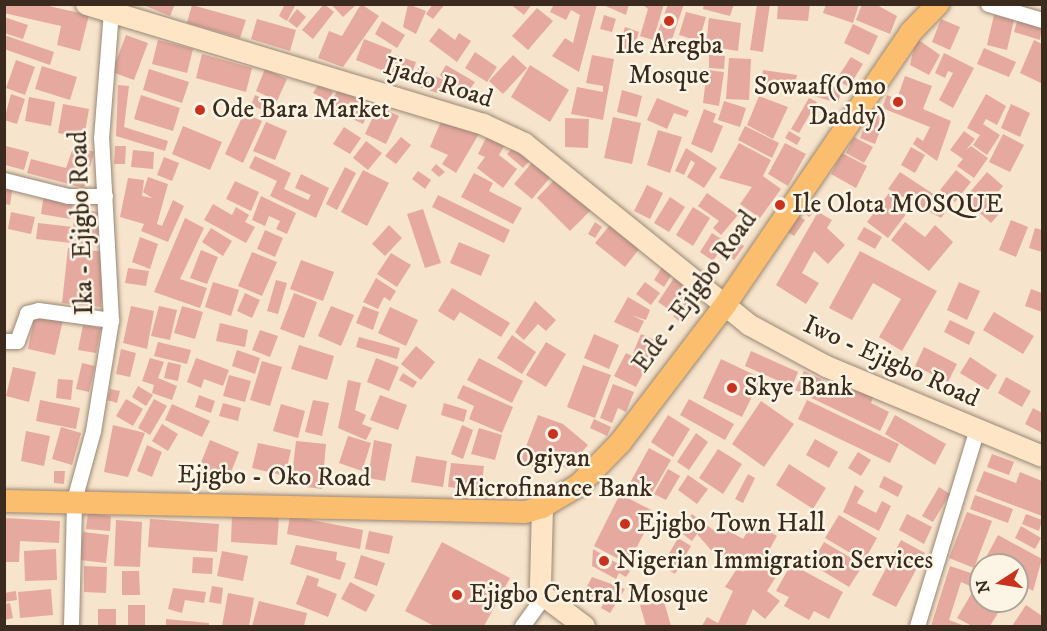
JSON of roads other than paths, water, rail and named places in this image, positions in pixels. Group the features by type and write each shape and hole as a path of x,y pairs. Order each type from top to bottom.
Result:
{"main road":[{"name":"Ede - Ejigbo Road","path":"542,507 600,465 725,305 911,32 938,4"},
{"name":"Ejigbo - Oko Road","path":"4,501 74,500 525,512 542,507"}],"street":[{"path":"988,4 1042,20"},
{"name":"Ijado Road","path":"100,7 483,124 524,143 725,305"},
{"name":"Ika - Ejigbo Road","path":"71,627 74,500 93,431 111,320 105,196 104,55 100,7"},
{"path":"4,180 68,196 105,196"},
{"name":"Iwo - Ejigbo Road","path":"725,305 826,366 1042,456"},
{"path":"4,341 17,341 27,313 38,310 111,320"},
{"path":"917,627 977,429"},
{"path":"522,627 544,596 542,507"},
{"path":"544,596 584,627"}],"place":[{"name":"Ile Aregba Mosque","path":"669,21"},
{"name":"Sowaaf(Omo Daddy)","path":"898,102"},
{"name":"Ode Bara Market","path":"200,110"},
{"name":"Ile Olota MOSQUE","path":"780,205"},
{"name":"Skye Bank","path":"732,388"},
{"name":"Ogiyan Microfinance Bank","path":"553,434"},
{"name":"Ejigbo Town Hall","path":"625,524"},
{"name":"Nigerian Immigration Services","path":"604,561"},
{"name":"Ejigbo Central Mosque","path":"457,595"}]}
